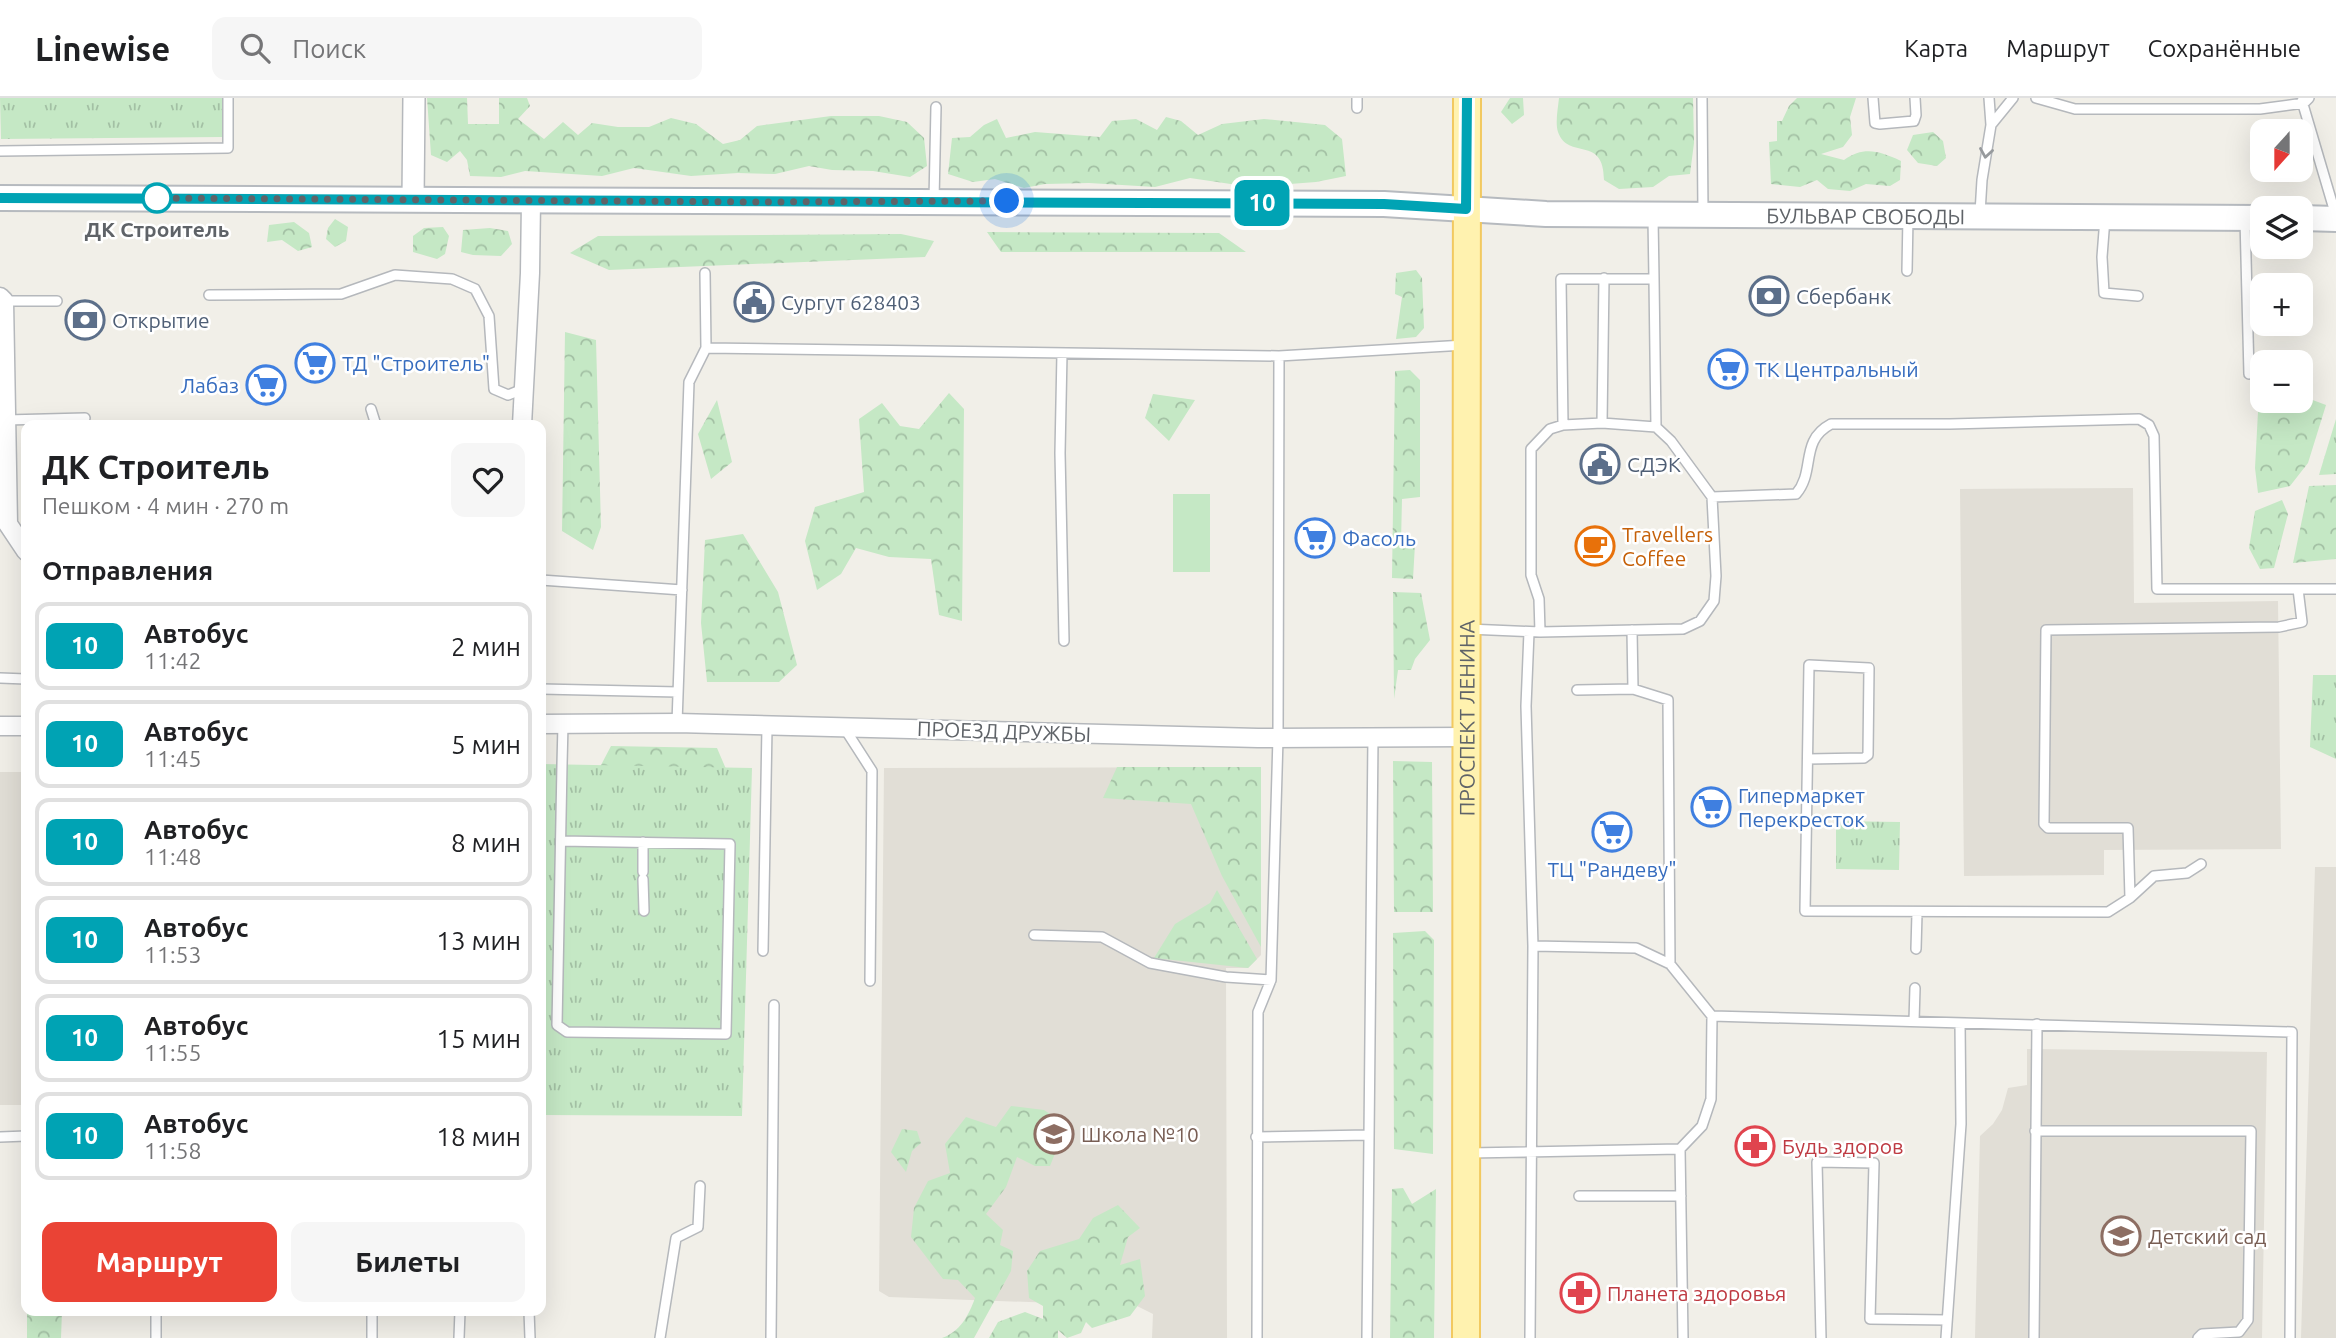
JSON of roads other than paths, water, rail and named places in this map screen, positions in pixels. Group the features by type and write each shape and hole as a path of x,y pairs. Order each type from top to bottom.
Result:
{"main road":[{"name":"ПРОСПЕКТ ЛЕНИНА","path":"1466,1338 1467,98"},
{"name":"БУЛЬВАР СВОБОДЫ","path":"0,198 1384,204 1546,214 2250,218"},
{"path":"2313,218 2336,218"}],"street":[{"path":"413,200 414,98"},
{"path":"522,420 531,201"},
{"path":"2,299 8,524 21,544"},
{"name":"ПРОЕЗД ДРУЖБЫ","path":"546,724 677,723 1278,738 1466,737"},
{"path":"0,726 21,726"}],"lane":[{"path":"0,151 228,148 228,98"},
{"path":"1702,98 1703,216"},
{"path":"1873,98 1875,123 1880,124 1914,121 1915,98"},
{"path":"1979,216 1991,124 1989,98"},
{"path":"1991,124 2013,98"},
{"path":"2036,98 2075,109 2260,109 2304,100 2336,218"},
{"path":"934,201 936,107"},
{"path":"1653,215 1656,427"},
{"path":"2105,216 2102,257 2104,293 2138,296"},
{"path":"1908,217 1908,271"},
{"path":"2249,374 2253,259"},
{"path":"677,723 689,382 706,348 705,273"},
{"path":"209,295 341,294 395,275 452,279 475,289 489,316 494,388 508,395 523,389"},
{"path":"1602,423 1604,278"},
{"path":"1563,425 1561,279 1654,279"},
{"path":"2,299 57,301"},
{"path":"706,348 1279,356 1466,345"},
{"path":"1062,353 1060,453 1064,641"},
{"path":"1257,1338 1258,1012 1271,980 1278,738 1279,356"},
{"path":"371,409 374,420"},
{"path":"6,420 85,418"},
{"path":"1712,496 1796,494 1802,486 1811,443 1818,431 1831,424 2139,419 2149,425 2154,436 2157,589 2336,589"},
{"path":"1466,628 1529,632 1539,632 1683,629 1700,621 1714,601 1716,576 1712,496 1671,441 1656,427 1602,423 1563,425 1550,429 1531,449 1531,575 1539,599 1539,632"},
{"path":"546,580 682,590"},
{"path":"2130,898 2127,828 2048,828 2044,824 2046,630 2279,627 2302,622 2298,589"},
{"path":"1632,630 1633,689"},
{"path":"1529,632 1526,706 1532,946 1531,1338"},
{"path":"1808,759 1864,758 1868,755 1869,668 1809,665 1805,911 2108,912 2130,898 2154,876 2187,873 2201,864"},
{"path":"0,678 21,679"},
{"path":"546,689 678,692"},
{"path":"1577,690 1633,689 1668,700 1670,964"},
{"path":"561,841 731,845 727,1032 724,1035 567,1032 557,1025 563,724"},
{"path":"763,951 767,727"},
{"path":"844,727 872,771 870,981"},
{"path":"1367,1338 1373,737"},
{"path":"643,842 644,911"},
{"path":"1916,949 1917,913"},
{"path":"1034,935 1102,937 1150,962 1226,977 1271,980"},
{"path":"1532,946 1636,948 1670,964 1713,1016 1711,1099 1702,1126 1680,1149 1683,1338"},
{"path":"1914,1021 1915,988"},
{"path":"772,1338 774,1005"},
{"path":"1713,1016 2292,1032 2290,1338"},
{"path":"1946,1338 1961,1124 1960,1023"},
{"path":"2034,1338 2037,1024"},
{"path":"2035,1131 2251,1130 2248,1320 2239,1332 2202,1334 2198,1338"},
{"path":"1256,1137 1369,1135"},
{"path":"0,1137 21,1136"},
{"path":"1467,1153 1680,1149"},
{"path":"1821,1338 1817,1162 1874,1163 1870,1319 1947,1320"},
{"path":"660,1338 676,1238 698,1227 700,1186"},
{"path":"1579,1196 1681,1196"},
{"path":"156,1316 156,1338"},
{"path":"372,1316 372,1338"},
{"path":"459,1338 460,1316"},
{"path":"529,1316 530,1338"}],"place":[{"name":"ДК Строитель","path":"157,198"},
{"name":"Сбербанк","path":"1769,296"},
{"name":"Сургут 628403","path":"754,302"},
{"name":"Открытие","path":"85,320"},
{"name":"ТД \"Строитель\"","path":"315,363"},
{"name":"ТК Центральный","path":"1728,369"},
{"name":"Лабаз","path":"266,385"},
{"name":"СДЭК","path":"1600,464"},
{"name":"Фасоль","path":"1315,538"},
{"name":"Travellers Coffee","path":"1595,546"},
{"name":"Гипермаркет Перекресток","path":"1711,807"},
{"name":"ТЦ \"Рандеву\"","path":"1612,832"},
{"name":"Школа №10","path":"1054,1134"},
{"name":"Будь здоров","path":"1755,1146"},
{"name":"Детский сад","path":"2121,1236"},
{"name":"Планета здоровья","path":"1580,1293"}]}
